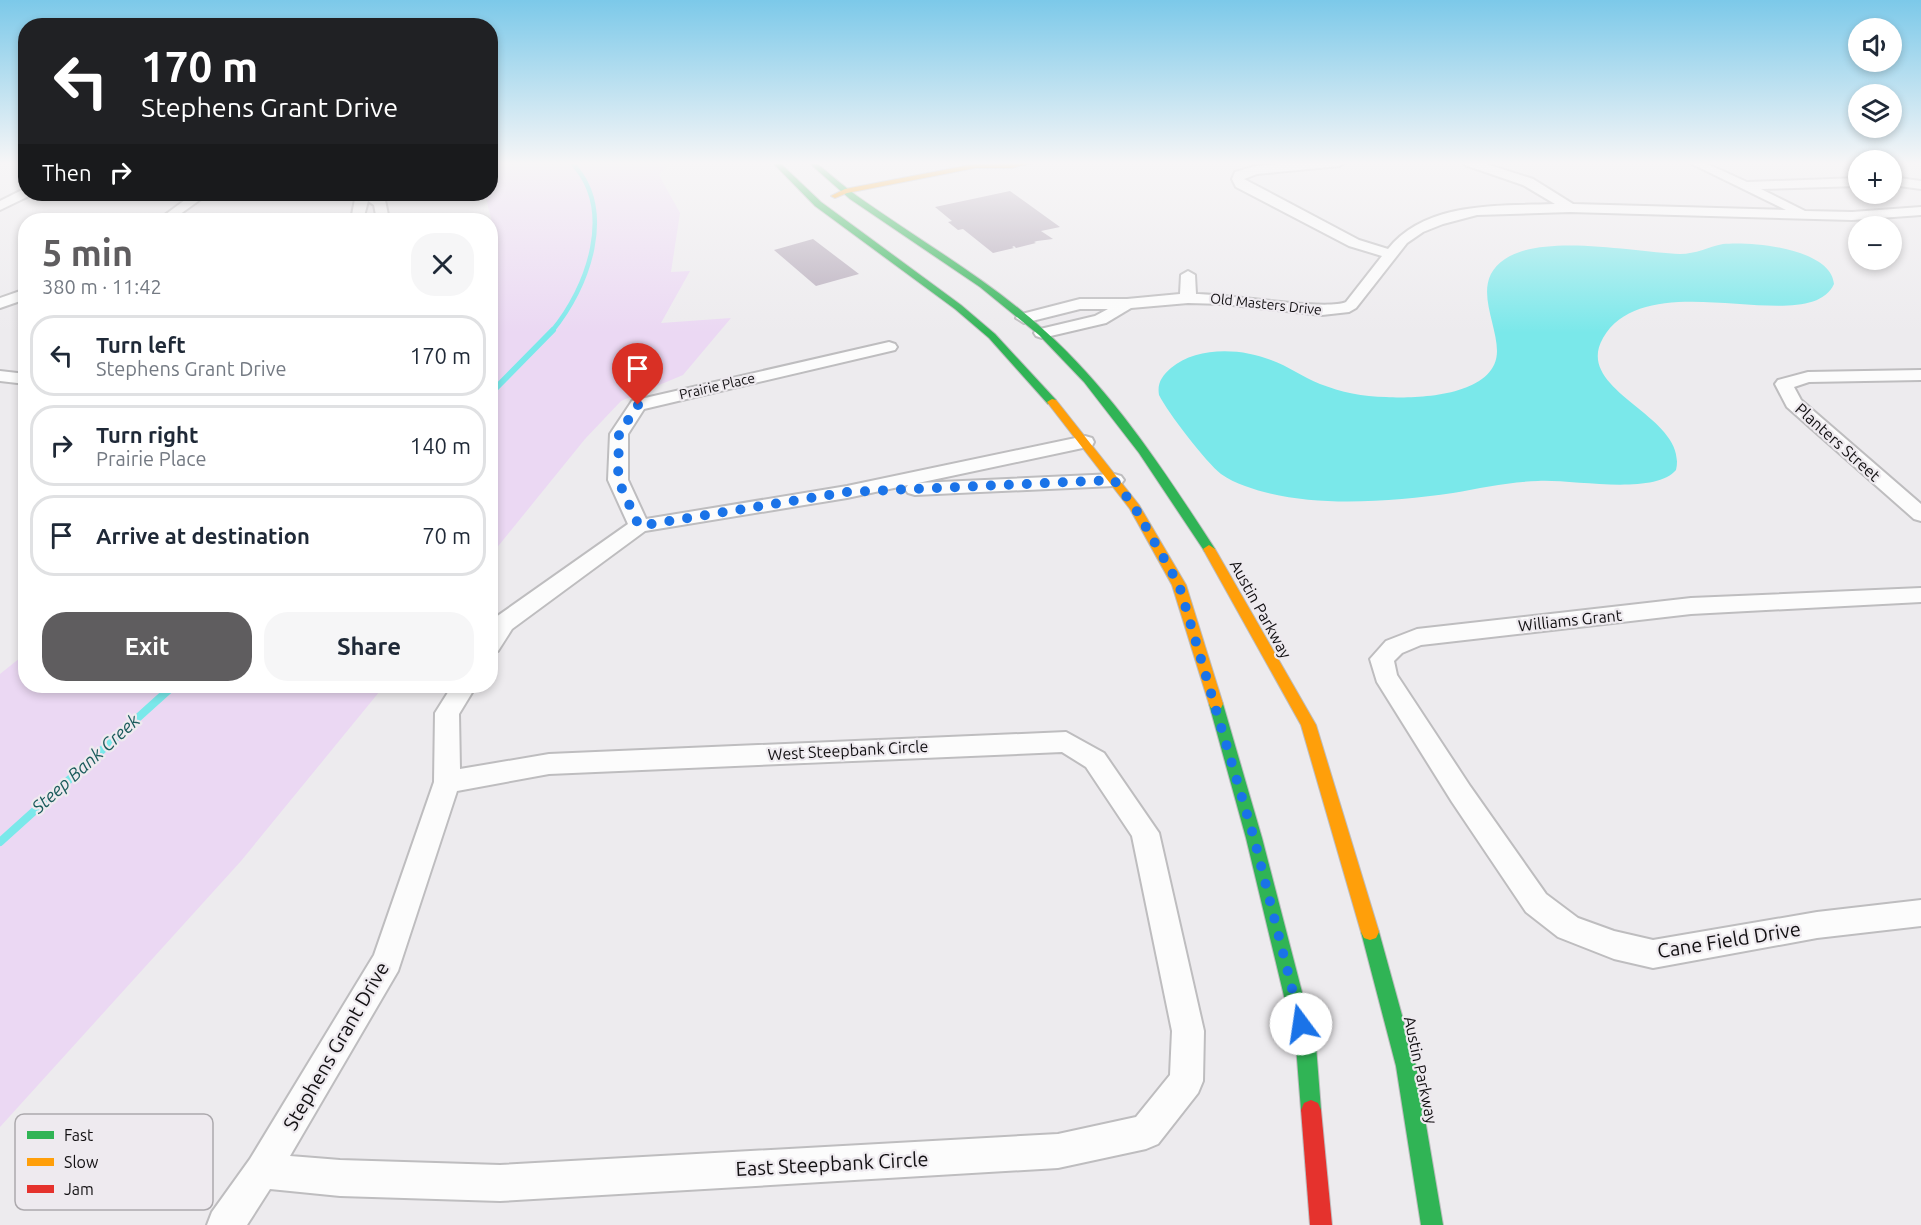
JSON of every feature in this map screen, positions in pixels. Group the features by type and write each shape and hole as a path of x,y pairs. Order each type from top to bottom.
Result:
{"main road":[{"path":"839,219 958,307 992,336 1039,386 1117,476 1179,585 1251,827 1306,1046 1321,1225"},
{"name":"Austin Parkway","path":"885,219 983,285 1042,333 1088,380 1140,455 1198,530 1308,725 1372,938 1406,1066 1432,1225"},
{"path":"1085,441 1115,446 1140,455"}],"street":[{"path":"1308,219 1354,243 1391,254"},
{"name":"Old Masters Drive","path":"1024,318 1080,304 1127,304 1188,298 1224,298 1322,310 1343,309 1351,305 1402,240 1418,229 1445,219"},
{"path":"1901,219 1911,224"},
{"name":"Old Masters Drive","path":"1188,275 1188,298"},
{"path":"0,303 18,296"},
{"name":"Old Masters Drive","path":"1042,333 1100,320 1127,304"},
{"name":"Old Masters Drive","path":"1343,309 1356,322"},
{"name":"Prairie Place","path":"639,526 618,480 619,434 638,405 889,347"},
{"name":"Planters Street","path":"1921,375 1808,377 1784,384 1793,403 1921,515"},
{"path":"0,376 18,378"},
{"path":"498,632 504,623 639,526 847,492 1085,441"},
{"path":"847,492 1117,476"},
{"name":"Williams Grant","path":"1461,794 1385,676 1382,659 1394,647 1417,637 1691,606 1921,595"},
{"name":"Stephens Grant Drive","path":"225,1225 262,1171 387,961 447,782 447,713 460,693"},
{"name":"West Steepbank Circle","path":"447,782 549,764 1066,742 1095,760 1145,833 1158,895"},
{"name":"Cane Field Drive","path":"1461,794 1536,903 1568,928 1614,945 1653,954 1816,925 1921,913"},
{"name":"East Steepbank Circle","path":"262,1171 340,1178 500,1183 1058,1151 1146,1132 1186,1081 1188,1031 1158,895"}],"shaded area":[{"path":"498,219 679,219 671,272 690,271 661,323 731,318 683,375 621,401 585,439 498,546"},
{"path":"18,660 18,693 378,693 241,861 0,1127 0,674"}],"water":[{"path":"1723,244 1769,246 1805,255 1819,262 1829,272 1834,284 1818,299 1793,305 1689,302 1654,305 1625,316 1603,338 1598,357 1603,374 1616,389 1666,434 1675,451 1676,470 1665,478 1631,484 1538,481 1375,501 1321,501 1295,498 1245,486 1221,474 1188,437 1159,395 1161,380 1171,368 1193,356 1219,351 1259,356 1283,365 1320,384 1361,395 1416,397 1453,392 1470,386 1484,377 1494,366 1497,351 1496,339 1487,290 1489,279 1495,268 1505,259 1522,251 1565,245 1686,254"}],"building":[{"path":"950,219 1049,219 1060,227 1041,231 1053,239 1037,241 1016,248 1014,246 1012,247 1014,248 993,253 963,229 958,230 948,222 952,221"},
{"path":"813,239 859,274 816,286 774,250"}],"waterway":[{"name":"Steep Bank Creek","path":"552,331 577,293 586,271 592,248 594,219"},
{"name":"Steep Bank Creek","path":"498,386 553,330"},
{"name":"Steep Bank Creek","path":"0,842 165,693"}],"traffic: fast":[{"path":"839,219 958,307 992,336 1052,402"},
{"path":"886,219 983,285 1042,333 1088,380 1144,451 1209,549"},
{"path":"1216,704 1254,838 1306,1046 1311,1110"},
{"path":"1370,932 1406,1066 1432,1225"}],"traffic: slow":[{"path":"1052,402 1135,508 1179,585 1216,704"},
{"path":"1209,549 1308,725 1370,932"}],"traffic: jam":[{"path":"1311,1110 1321,1225"}],"route":[{"path":"638,405 619,434 618,480 639,526 847,492 1114,480 1135,508 1179,585 1206,669 1254,838 1301,1024"}]}
